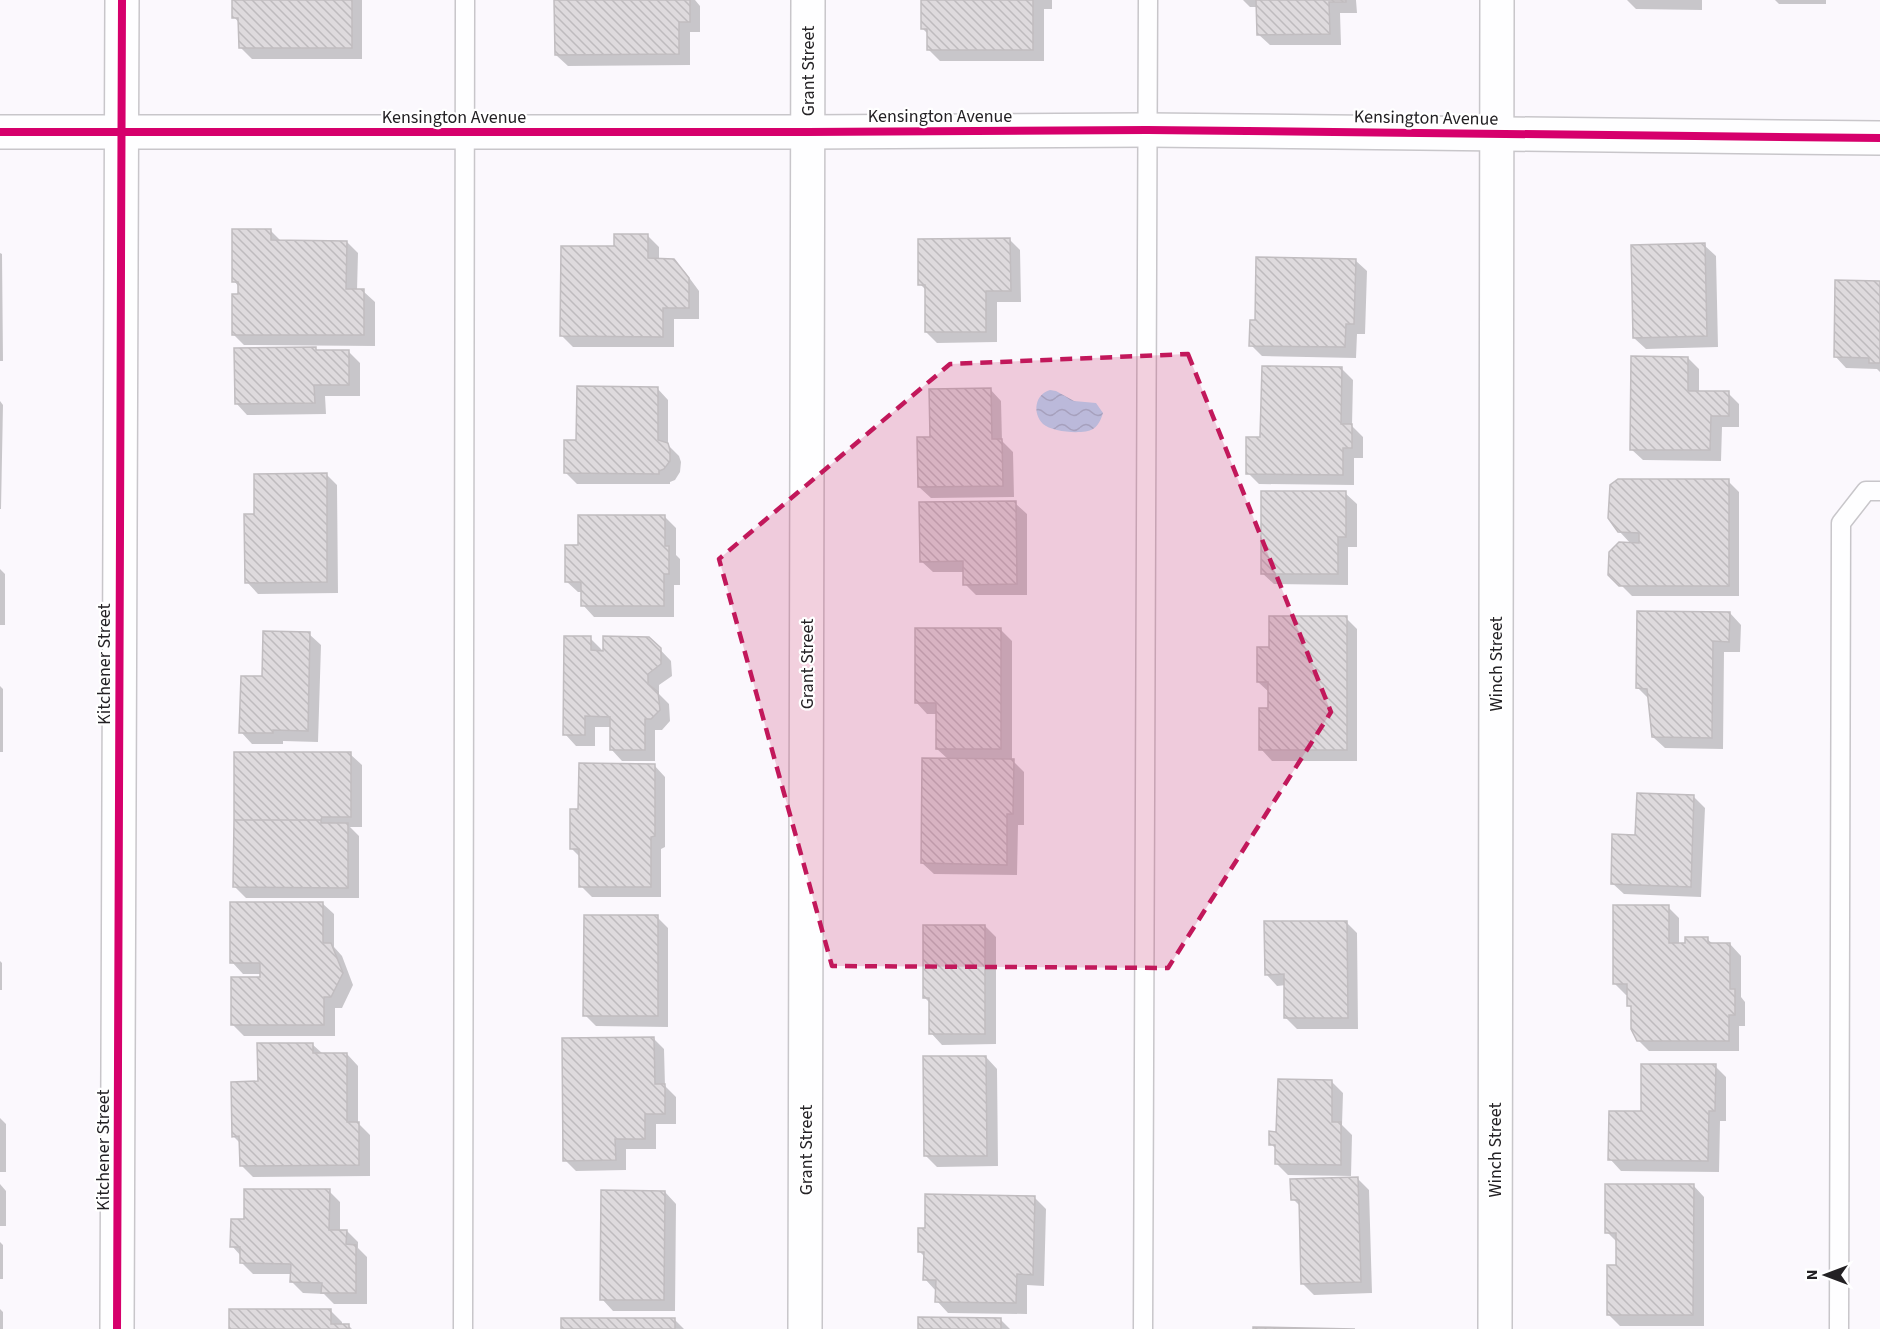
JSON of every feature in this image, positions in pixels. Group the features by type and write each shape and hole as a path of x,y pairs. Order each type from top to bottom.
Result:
{"street":[{"name":"Kitchener Street","path":"117,1329 122,0"},
{"name":"Grant Street","path":"805,1329 808,0"},
{"name":"Winch Street","path":"1495,1329 1497,0"},
{"name":"Kensington Avenue","path":"0,132 1148,130 1880,138"}],"lane":[{"path":"463,1329 465,0"},
{"path":"1143,1329 1148,0"},
{"path":"1839,1329 1841,523 1866,491 1880,491"}],"highlighted area":[{"path":"1188,354 1331,712 1168,968 832,966 719,559 950,364"}],"water":[{"path":"1050,390 1074,401 1096,403 1103,413 1098,424 1088,431 1075,432 1047,427 1040,420 1036,409 1041,395"}],"building":[{"path":"232,0 352,0 352,48 239,48 238,18 232,18"},
{"path":"554,0 690,0 690,22 679,22 679,54 555,55"},
{"path":"921,0 1033,0 1033,50 927,50 927,29 921,29"},
{"path":"1256,0 1346,0 1346,2 1329,2 1330,34 1257,35"},
{"path":"232,229 271,229 271,240 347,241 346,289 364,289 364,335 232,335 232,294 238,294 238,282 232,282"},
{"path":"614,234 648,234 648,258 674,259 689,278 689,308 663,308 663,337 560,336 561,246 614,246"},
{"path":"1010,238 1011,291 986,291 986,332 925,332 925,285 918,285 918,239"},
{"path":"1705,243 1707,336 1633,338 1631,245"},
{"path":"1256,257 1356,259 1354,324 1346,324 1345,347 1249,346 1250,320 1255,320"},
{"path":"1835,280 1880,281 1880,363 1869,363 1869,358 1834,357"},
{"path":"316,347 316,350 349,350 349,385 314,385 315,403 235,404 234,348"},
{"path":"1631,356 1688,357 1688,391 1729,391 1729,416 1711,416 1710,450 1630,450"},
{"path":"1262,366 1342,367 1341,424 1352,424 1352,448 1343,448 1343,475 1246,474 1246,437 1260,437"},
{"path":"577,386 658,387 658,440 668,443 670,450 670,461 664,469 659,471 659,474 564,473 564,440 576,440"},
{"path":"991,388 992,439 1002,439 1003,486 918,487 917,437 930,437 929,389"},
{"path":"327,473 327,582 245,583 244,514 254,514 254,474"},
{"path":"1618,479 1729,479 1729,586 1619,586 1608,575 1609,552 1619,542 1639,543 1639,533 1618,532 1608,518 1610,485"},
{"path":"1261,491 1346,491 1346,537 1338,537 1338,574 1261,574"},
{"path":"1016,501 1017,584 963,585 963,561 920,562 919,502"},
{"path":"578,515 665,515 665,546 669,546 669,574 664,574 664,606 581,606 581,582 565,582 565,545 578,545"},
{"path":"1637,611 1730,612 1729,642 1713,641 1712,738 1652,737 1647,689 1636,688"},
{"path":"1269,616 1347,616 1347,750 1259,750 1259,708 1268,708 1268,682 1257,682 1257,647 1269,647"},
{"path":"915,628 1001,628 1001,749 936,749 936,703 915,703"},
{"path":"263,631 310,632 308,731 273,730 273,733 239,733 241,676 262,676"},
{"path":"564,636 591,636 591,650 603,651 603,636 649,637 661,648 661,664 648,674 648,684 658,692 660,710 651,719 645,719 645,750 610,750 610,717 585,716 585,735 563,735"},
{"path":"234,752 351,752 351,817 322,817 321,820 234,820"},
{"path":"922,758 1014,759 1013,814 1007,814 1007,865 921,863"},
{"path":"579,763 655,764 655,836 651,837 651,887 579,887 579,849 570,849 570,809 578,809"},
{"path":"1637,793 1694,795 1691,887 1611,884 1612,834 1635,835"},
{"path":"234,820 321,820 321,823 348,823 348,888 233,887"},
{"path":"230,902 323,902 323,943 331,943 343,973 331,997 324,997 324,1025 231,1025 231,977 260,977 260,963 230,963"},
{"path":"1613,905 1669,905 1669,943 1685,943 1685,937 1708,937 1708,943 1730,943 1730,989 1735,989 1735,1015 1729,1015 1729,1041 1637,1041 1631,1029 1631,1006 1627,1006 1627,984 1613,984"},
{"path":"584,915 658,915 658,1016 583,1016"},
{"path":"1264,921 1347,921 1348,1018 1284,1018 1284,974 1265,975"},
{"path":"923,925 985,925 985,1034 929,1034 929,998 923,998"},
{"path":"654,1037 655,1084 665,1084 665,1114 645,1114 645,1139 615,1139 616,1160 563,1161 562,1038"},
{"path":"257,1043 313,1043 313,1053 347,1053 347,1122 359,1122 359,1165 240,1166 239,1136 232,1137 231,1082 258,1081"},
{"path":"923,1056 986,1056 987,1156 924,1156"},
{"path":"1641,1064 1716,1064 1715,1111 1709,1111 1708,1161 1608,1160 1609,1111 1641,1111"},
{"path":"1278,1079 1332,1080 1332,1122 1341,1122 1341,1165 1275,1164 1275,1145 1269,1145 1269,1131 1276,1132"},
{"path":"1358,1177 1361,1282 1301,1284 1299,1200 1291,1200 1290,1179"},
{"path":"1605,1184 1694,1184 1693,1315 1607,1315 1607,1265 1616,1265 1616,1233 1605,1233"},
{"path":"244,1189 330,1189 329,1230 347,1230 346,1244 356,1245 356,1293 321,1293 322,1283 290,1282 291,1264 240,1263 240,1247 230,1247 231,1219 244,1219"},
{"path":"601,1190 665,1191 664,1300 600,1300"},
{"path":"925,1194 1035,1196 1033,1275 1017,1274 1016,1303 935,1302 936,1280 923,1280 924,1252 918,1252 918,1228 925,1228"},
{"path":"229,1309 331,1309 331,1324 349,1324 349,1329 229,1329"},
{"path":"918,1317 1001,1318 1001,1329 918,1329"},
{"path":"561,1318 675,1318 675,1329 561,1329"},
{"path":"1253,1327 1355,1329 1253,1329"}],"cycle path":[{"path":"117,1329 122,0"},
{"path":"0,132 1147,130 1880,138"}]}
